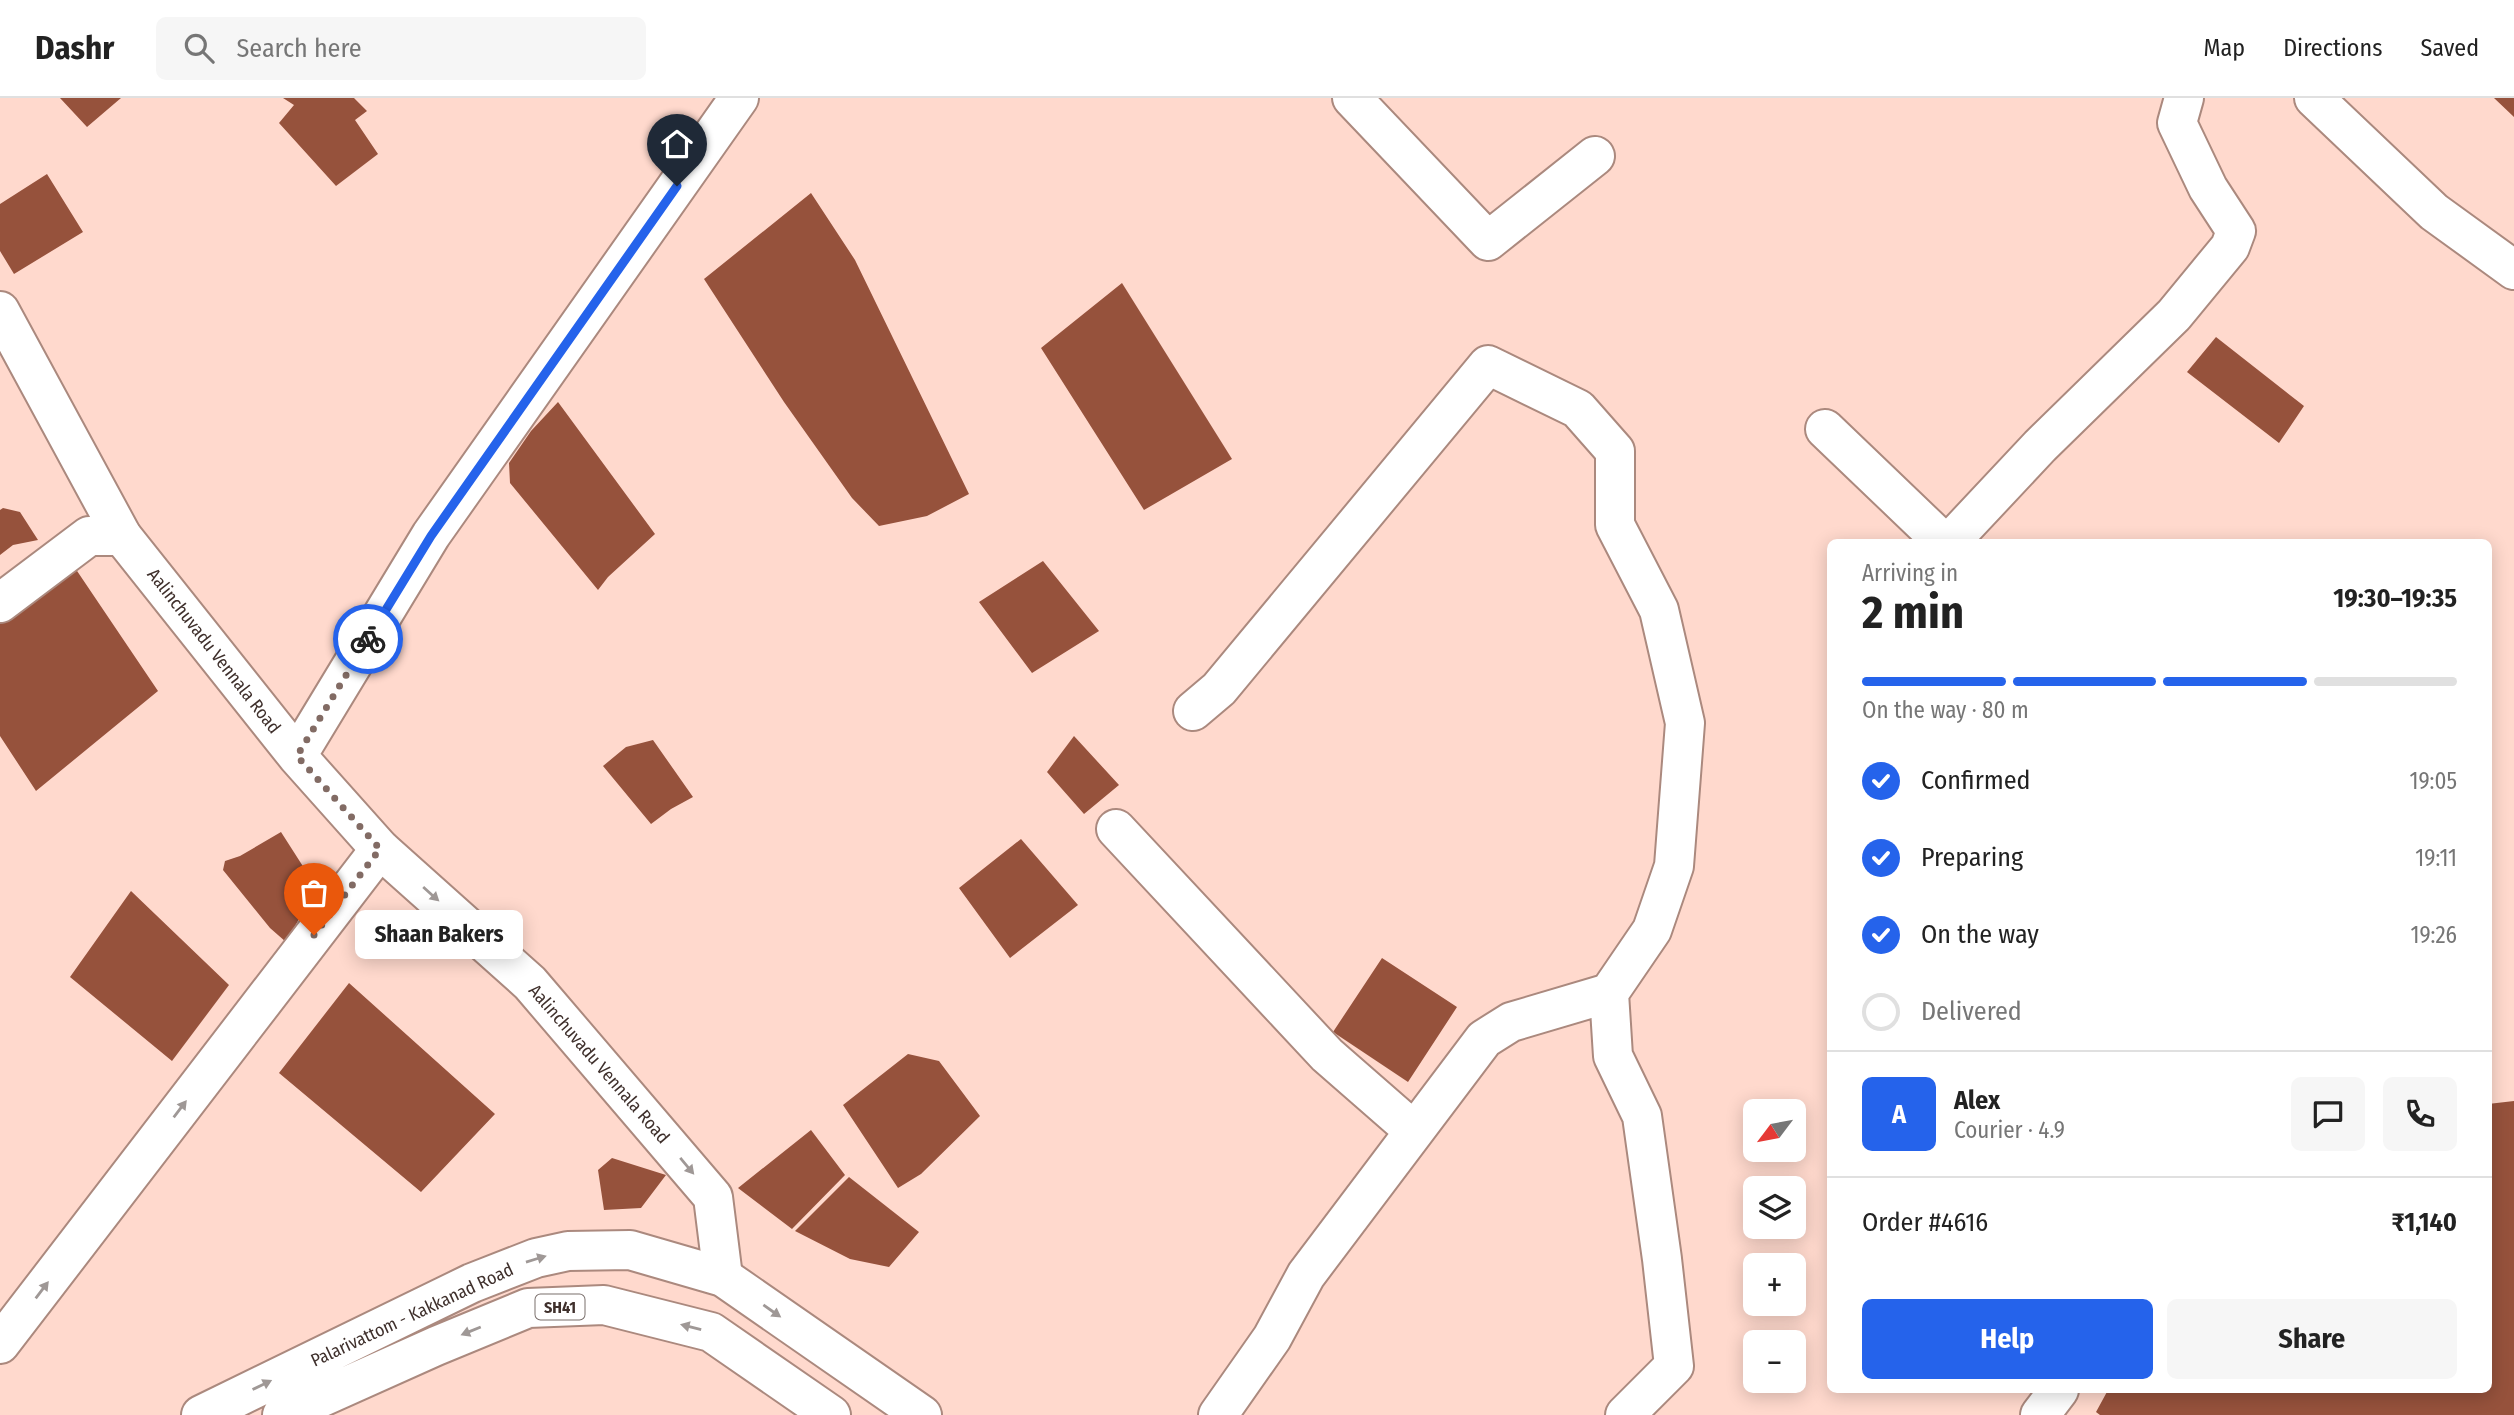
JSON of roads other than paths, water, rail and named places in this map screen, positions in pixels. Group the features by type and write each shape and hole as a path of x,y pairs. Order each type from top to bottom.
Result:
{"street":[{"path":"297,756 431,536 739,98"},
{"path":"1352,98 1488,241 1595,156"},
{"path":"1953,539 2040,446 2174,316 2230,247 2236,231 2207,188 2178,123 2184,98"},
{"path":"2314,98 2434,212 2514,270"},
{"name":"Aalinchuvadu Vennala Road","path":"0,311 122,536 297,756 380,849 530,983 713,1197 723,1278"},
{"path":"1193,710 1219,689 1488,365 1578,409 1615,451 1615,525 1660,610 1685,723 1674,866 1652,930 1609,993 1613,1056 1642,1116 1674,1366 1625,1415"},
{"path":"1825,429 1940,539"},
{"path":"0,603 89,536 122,536"},
{"path":"1116,829 1327,1055 1414,1131"},
{"path":"0,1344 380,849"},
{"path":"1218,1415 1272,1338 1306,1275 1484,1039 1511,1022 1609,993"},
{"name":"Palarivattom - Kakkanad Road","path":"201,1415 472,1283 536,1258 568,1251 630,1250 723,1278 922,1415"},
{"name":"Palarivattom - Kakkanad Road","path":"282,1415 528,1308 604,1305 711,1332 831,1415"},
{"path":"2040,1415 2057,1393"}],"place":[{"name":"Shaan Bakers","path":"314,935"}]}
